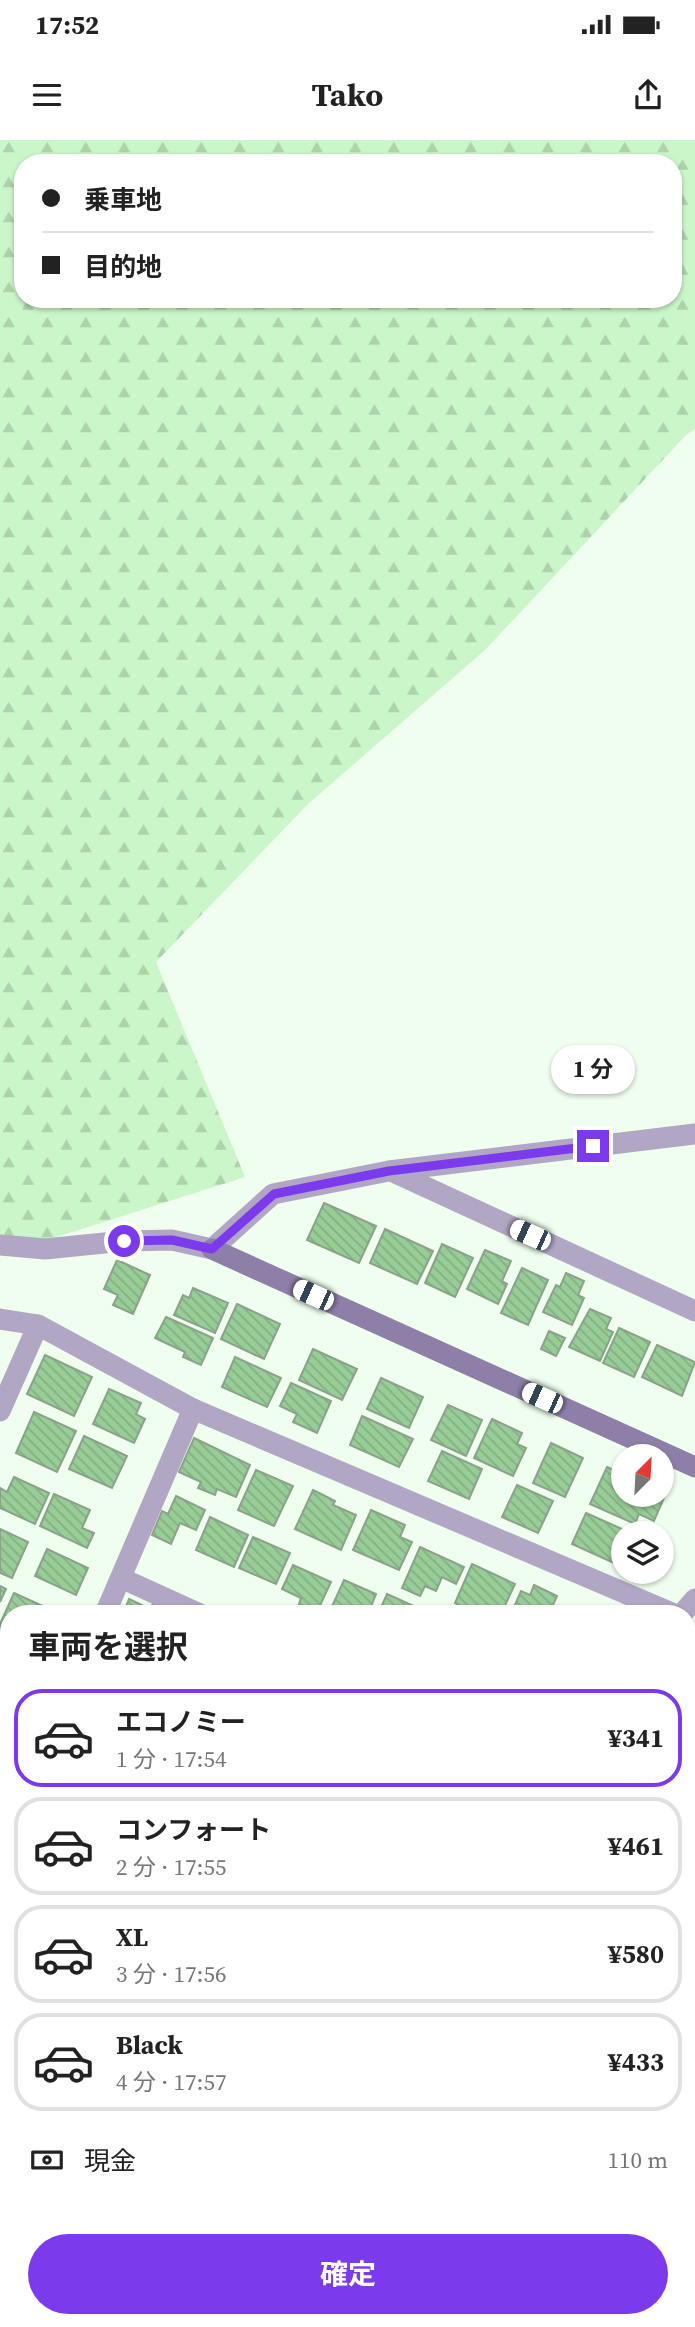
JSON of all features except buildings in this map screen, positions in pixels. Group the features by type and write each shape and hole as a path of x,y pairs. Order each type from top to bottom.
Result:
{"street":[{"path":"212,1249 274,1194 389,1171 695,1134"},
{"path":"389,1171 695,1311"},
{"path":"0,1245 45,1249 124,1241 172,1240 212,1249 695,1467"},
{"path":"0,1320 38,1325 193,1409 653,1605"},
{"path":"0,1411 38,1325"},
{"path":"109,1605 193,1409"},
{"path":"121,1577 181,1605"}],"green space":[{"path":"0,140 695,140 695,429 686,435 485,650 308,804 156,962 245,1177 0,1255"}],"route":[{"path":"124,1241 172,1240 212,1249 274,1194 389,1171 593,1146"}]}
